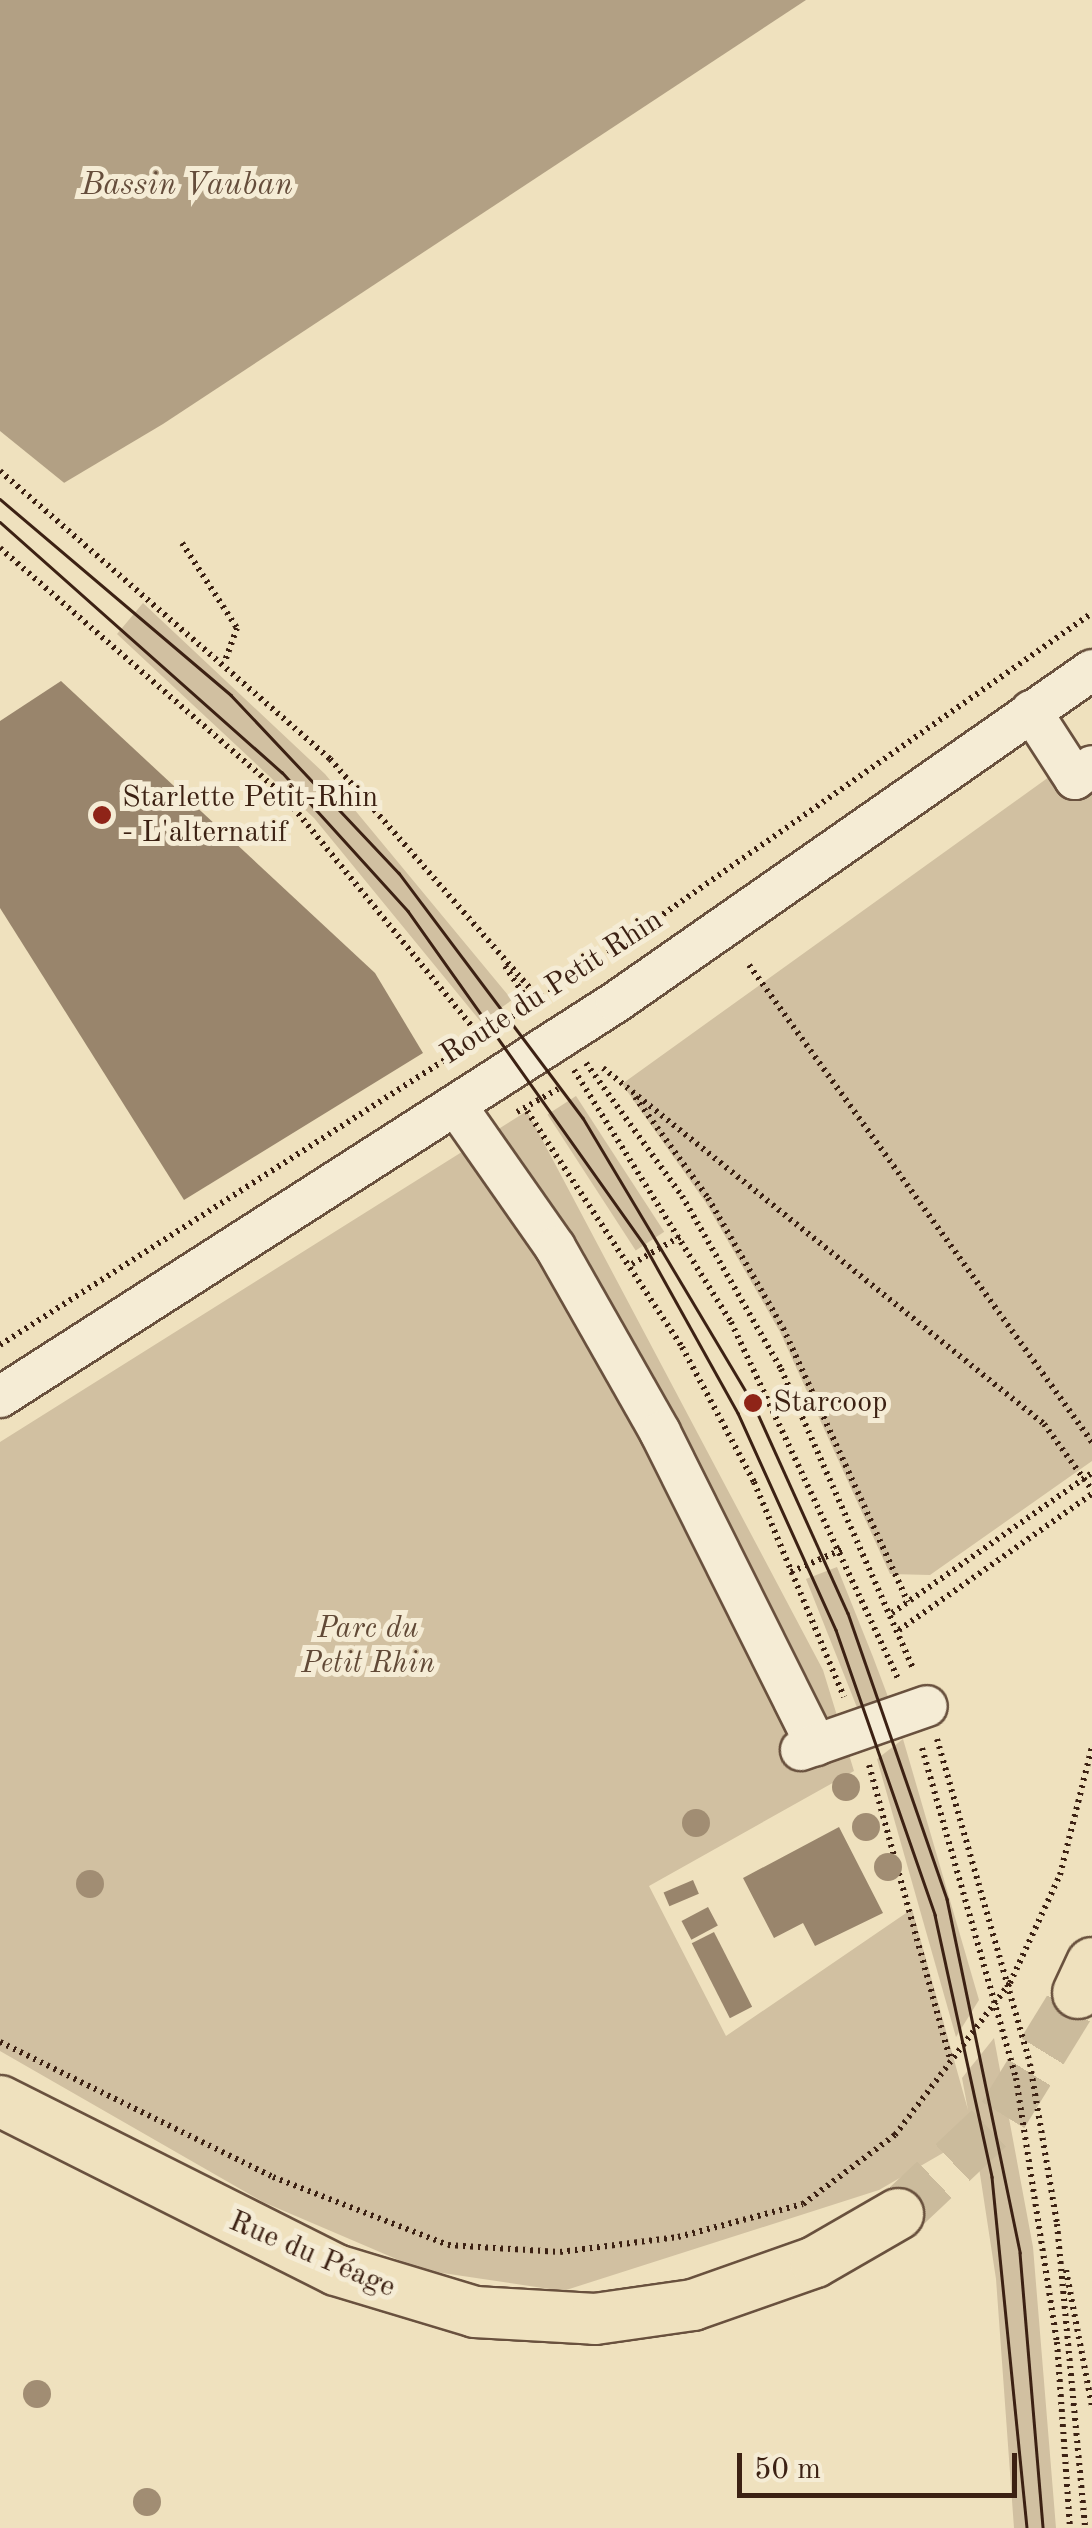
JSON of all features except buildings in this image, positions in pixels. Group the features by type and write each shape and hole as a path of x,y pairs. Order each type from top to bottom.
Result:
{"main road":[{"name":"Rue du Péage","path":"8,2109 336,2270 475,2312 595,2318 693,2305 815,2262 898,2214"}],"street":[{"name":"Route du Petit Rhin","path":"0,1398 457,1107 1092,670"},
{"path":"1031,712 1075,779 1092,766"},
{"path":"457,1107 555,1247 650,1416 808,1748 927,1706"}],"path":[{"path":"0,471 150,594 371,802 541,999"},
{"path":"182,543 237,628 225,661"},
{"path":"0,548 111,639 284,796 480,1036"},
{"name":"Route du Petit Rhin","path":"0,1346 541,999 1092,613"},
{"path":"749,965 1092,1442"},
{"path":"590,1068 728,1271 899,1630 927,1706 1010,1983 1092,2406"},
{"path":"603,1068 1044,1424 1092,1492 899,1630"},
{"path":"628,1088 708,1198 782,1328 908,1602"},
{"path":"632,1264 683,1235"},
{"path":"892,1613 1092,1473"},
{"path":"791,1572 843,1549"},
{"path":"0,2042 273,2177 448,2245 560,2252 678,2236 803,2204 895,2135 1010,1983 1060,1875 1092,1748"},
{"path":"1057,2224 1085,2528"}],"green space":[{"path":"143,603 325,774 512,1000 481,1022 314,818 117,634"},
{"path":"1092,746 1092,1461 930,1575 890,1574 780,1332 706,1203 622,1084"},
{"path":"576,1096 664,1232 636,1250 547,1115"},
{"name":"Parc du Petit Rhin","path":"527,1111 823,1670 854,1771 649,1886 726,2036 912,1909 968,2110 962,2078 994,2038 1033,2247 1056,2528 1014,2528 996,2279 974,2135 879,2190 563,2291 422,2270 263,2202 0,2051 0,1442"},
{"path":"837,1567 893,1710 860,1715 806,1579"},
{"path":"903,1739 979,2000 956,2037 877,1759"}],"water":[{"name":"Bassin Vauban","path":"0,0 806,0 163,424 0,521"}],"pier":[{"path":"0,431 68,486 0,526"}],"tunnel":[{"path":"898,2214 1003,2115 1078,1993"}],"tram line":[{"path":"0,499 231,695 399,873 583,1118 753,1403 848,1613 947,1899 1020,2253 1043,2528"},
{"path":"0,522 282,772 408,911 645,1246 738,1413 836,1630 935,1915 992,2177 1027,2528"}],"place":[{"name":"Starlette Petit-Rhin - L'alternatif","path":"102,815"},
{"name":"Starcoop","path":"753,1403"}]}
